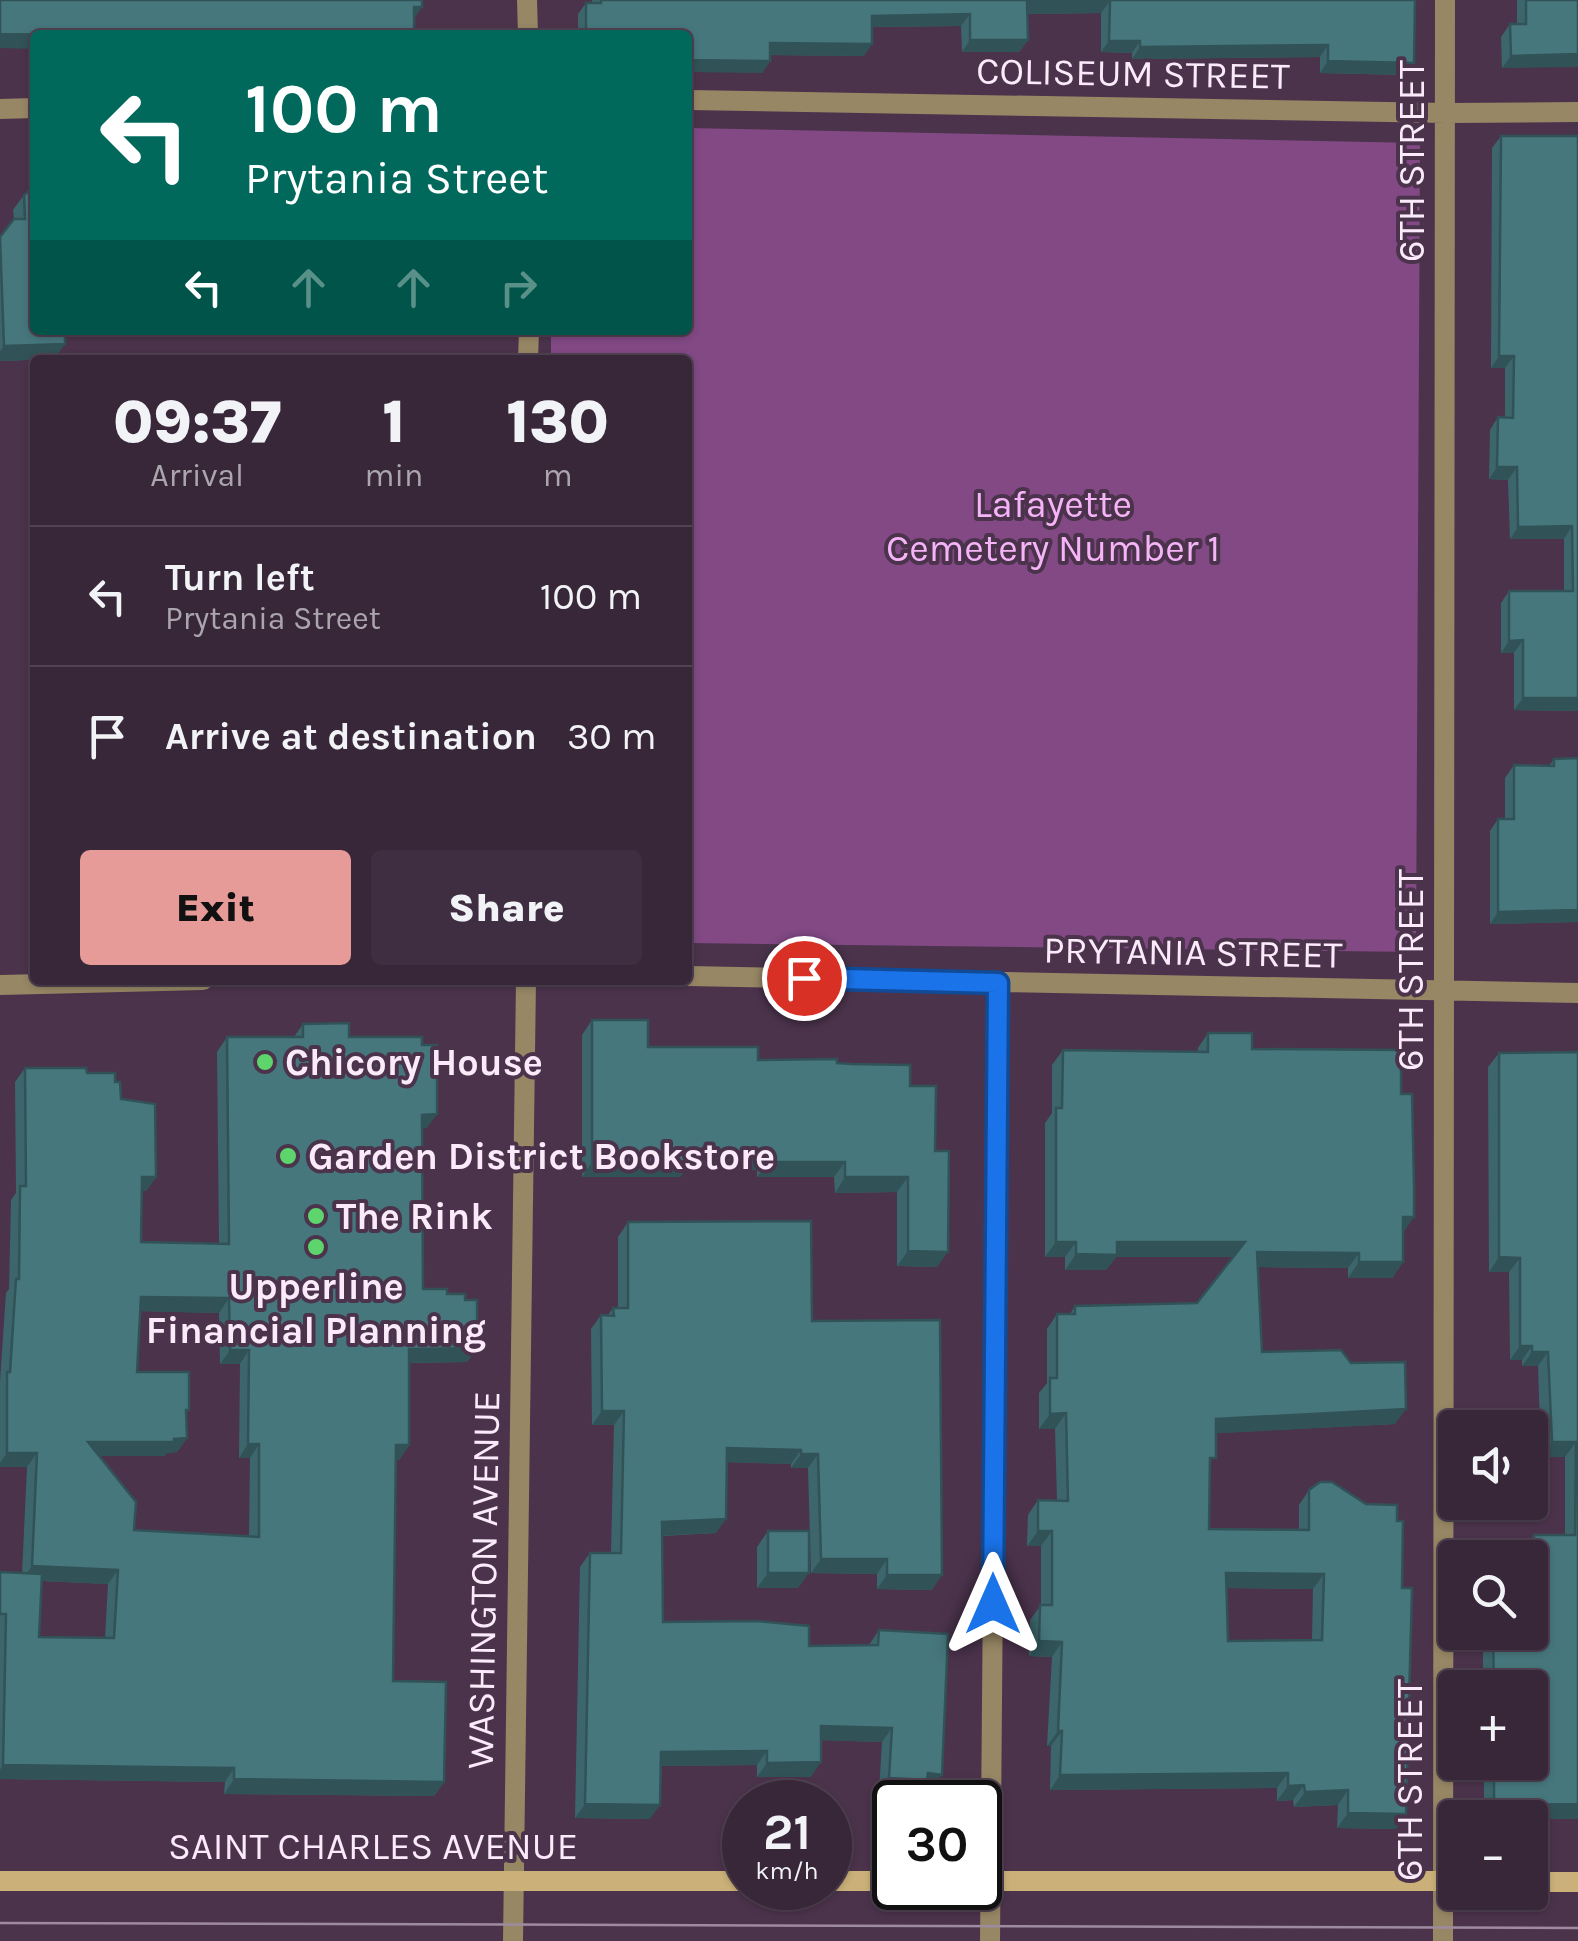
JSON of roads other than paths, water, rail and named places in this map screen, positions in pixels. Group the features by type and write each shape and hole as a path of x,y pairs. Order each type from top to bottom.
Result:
{"main road":[{"name":"SAINT CHARLES AVENUE","path":"0,1881 722,1881"},
{"path":"1002,1881 1438,1882"},
{"path":"1548,1882 1578,1882"}],"street":[{"path":"527,0 528,30"},
{"name":"6TH STREET","path":"1445,0 1450,1800"},
{"name":"COLISEUM STREET","path":"692,100 1578,112"},
{"path":"0,109 30,108"},
{"name":"PRYTANIA STREET","path":"692,976 1578,993"},
{"path":"987,1780 998,983"},
{"path":"0,985 30,984"},
{"name":"WASHINGTON AVENUE","path":"513,1941 526,985"},
{"path":"988,1910 990,1941"},
{"name":"6TH STREET","path":"1443,1941 1447,1910"}],"tram line":[{"path":"0,1923 1578,1928"}],"place":[{"name":"Chicory House","path":"265,1062"},
{"name":"Garden District Bookstore","path":"288,1156"},
{"name":"The Rink","path":"316,1216"},
{"name":"Upperline Financial Planning","path":"316,1247"}],"park label":[{"name":"Lafayette Cemetery Number 1","path":"1053,526"}]}
